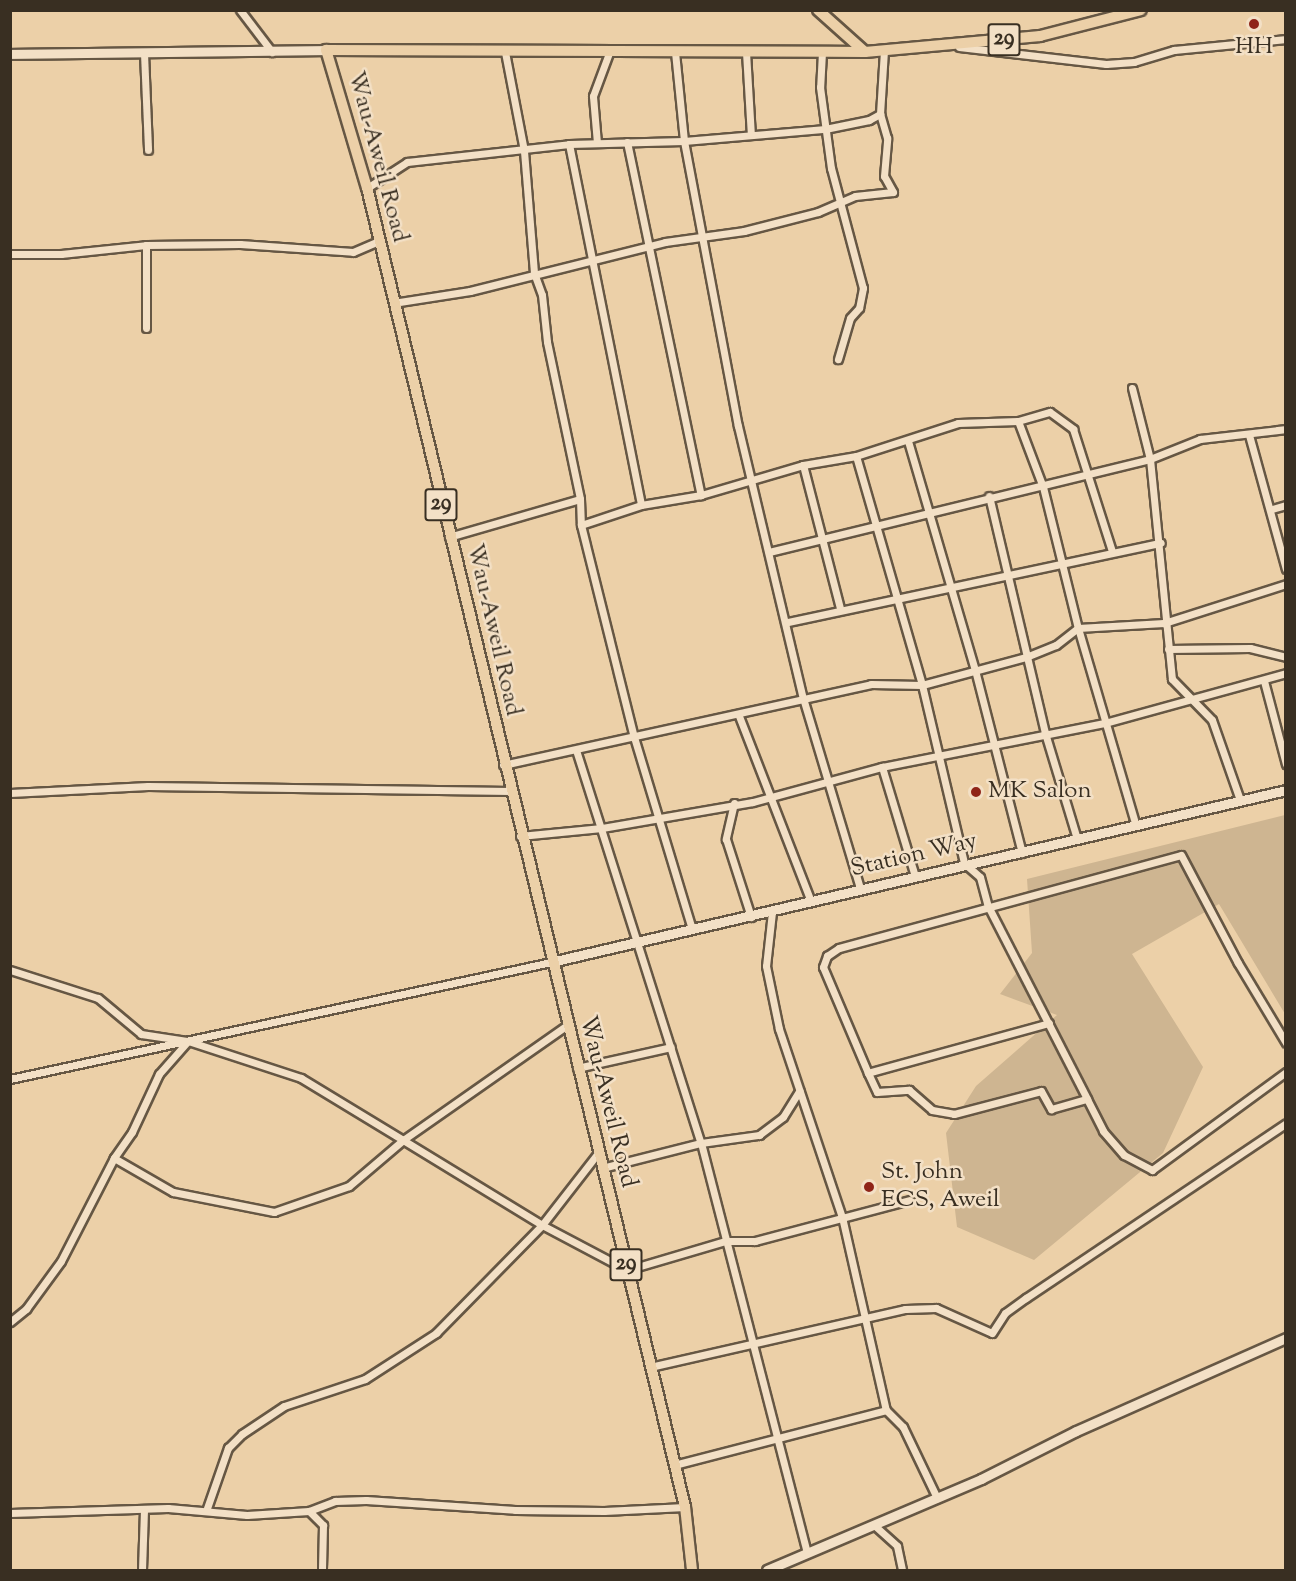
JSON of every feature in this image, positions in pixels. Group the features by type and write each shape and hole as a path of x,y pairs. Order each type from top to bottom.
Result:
{"main road":[{"path":"818,10 865,52"},
{"name":"29","path":"865,52 951,46 1040,36 1141,10"},
{"name":"Wau-Aweil Road","path":"692,1570 685,1507 520,836 377,242 367,188 326,50 865,52"}],"street":[{"path":"240,10 272,52"},
{"path":"951,46 1106,64 1134,62 1174,50 1286,39"},
{"path":"10,54 326,50"},
{"path":"393,303 470,291 591,259 649,248 665,242 702,239 818,212 842,200 893,192 884,176 887,138 878,97 884,51"},
{"path":"505,52 524,151 534,273 542,295 547,342 580,499 581,525 634,737 692,929"},
{"path":"597,142 593,96 609,52"},
{"path":"675,52 684,141 752,482 788,622 803,698 860,888"},
{"path":"746,52 751,135"},
{"path":"822,52 820,87 825,129 863,288 859,309 850,318 838,359"},
{"path":"144,53 148,150"},
{"path":"367,188 408,162 524,151 569,144 684,141 825,129 869,120 880,114"},
{"path":"627,142 701,495"},
{"path":"569,144 641,505"},
{"path":"10,254 61,254 146,245 240,244 353,252 377,242"},
{"path":"146,245 146,328"},
{"path":"1132,388 1150,459 1161,543 1164,623 1172,679 1212,720 1240,800"},
{"path":"581,525 641,505 701,495 752,482 803,465 856,456 958,423 1018,421 1050,412 1073,429 1090,474 1112,551"},
{"path":"1018,421 1043,487 1078,628 1136,826"},
{"path":"770,552 989,496 1043,487 1150,459 1200,439 1250,435 1286,429"},
{"path":"1250,435 1272,509 1286,569"},
{"path":"908,441 975,670 1022,853"},
{"path":"856,456 878,525 922,685 964,863 980,877 988,906 1102,1131 1124,1155 1152,1170 1286,1072"},
{"path":"803,465 840,608"},
{"path":"989,496 1006,576 1045,733 1077,839"},
{"path":"449,537 580,499"},
{"path":"1272,509 1286,506"},
{"path":"788,622 840,608 950,590 1112,551 1161,543"},
{"path":"503,765 739,716 803,698 872,684 922,685 1026,657 1056,645 1078,628 1164,623 1286,584"},
{"path":"1168,649 1250,648 1286,657"},
{"path":"520,836 602,828 770,797 882,767 993,747 1045,733 1105,723 1195,702 1286,674"},
{"path":"1264,681 1286,764"},
{"path":"739,716 811,902"},
{"path":"576,750 701,1143 807,1552"},
{"path":"882,767 915,876"},
{"path":"10,793 148,786 510,791"},
{"name":"Station Way","path":"551,962 638,940 772,912 964,863 1022,853 1286,790"},
{"path":"734,803 726,839 751,917"},
{"path":"1087,1100 1051,1109 1041,1091 954,1114 932,1110 909,1090 877,1092 823,967 827,956 839,948 1181,855 1238,963 1286,1042"},
{"path":"772,912 766,966 779,1029 842,1217 886,1410 903,1427 937,1498"},
{"path":"10,1079 551,962"},
{"path":"10,970 98,998 141,1035 188,1041 301,1078 542,1225 627,1270 725,1241 755,1241 910,1200"},
{"path":"868,1073 1049,1023"},
{"path":"114,1158 173,1192 274,1212 349,1186 403,1140 566,1026"},
{"path":"10,1322 26,1309 62,1261 114,1158 132,1132 159,1074 188,1041"},
{"path":"577,1068 670,1047"},
{"path":"602,1168 701,1143 759,1135 783,1117 799,1091"},
{"path":"650,1367 753,1346 864,1317 936,1308 992,1333 1005,1313 1026,1298 1286,1123"},
{"path":"206,1511 228,1448 242,1434 284,1406 365,1379 436,1333 542,1225 598,1153"},
{"path":"767,1570 937,1498 1286,1338"},
{"path":"674,1465 886,1410"},
{"path":"10,1513 144,1509 247,1515 309,1511 335,1501 366,1500 515,1510 685,1507"},
{"path":"142,1570 144,1509"},
{"path":"309,1511 323,1525 322,1570"},
{"path":"874,1525 897,1546 902,1567 908,1570"}],"shaded area":[{"path":"1285,815 1285,1014 1219,904 1132,954 1203,1067 1163,1153 1034,1260 957,1227 946,1133 976,1086 1057,1015 1000,994 1032,953 1027,879"}],"place":[{"name":"HH","path":"1254,24"},
{"name":"MK Salon","path":"976,792"},
{"name":"St. John ECS, Aweil","path":"869,1187"}]}
